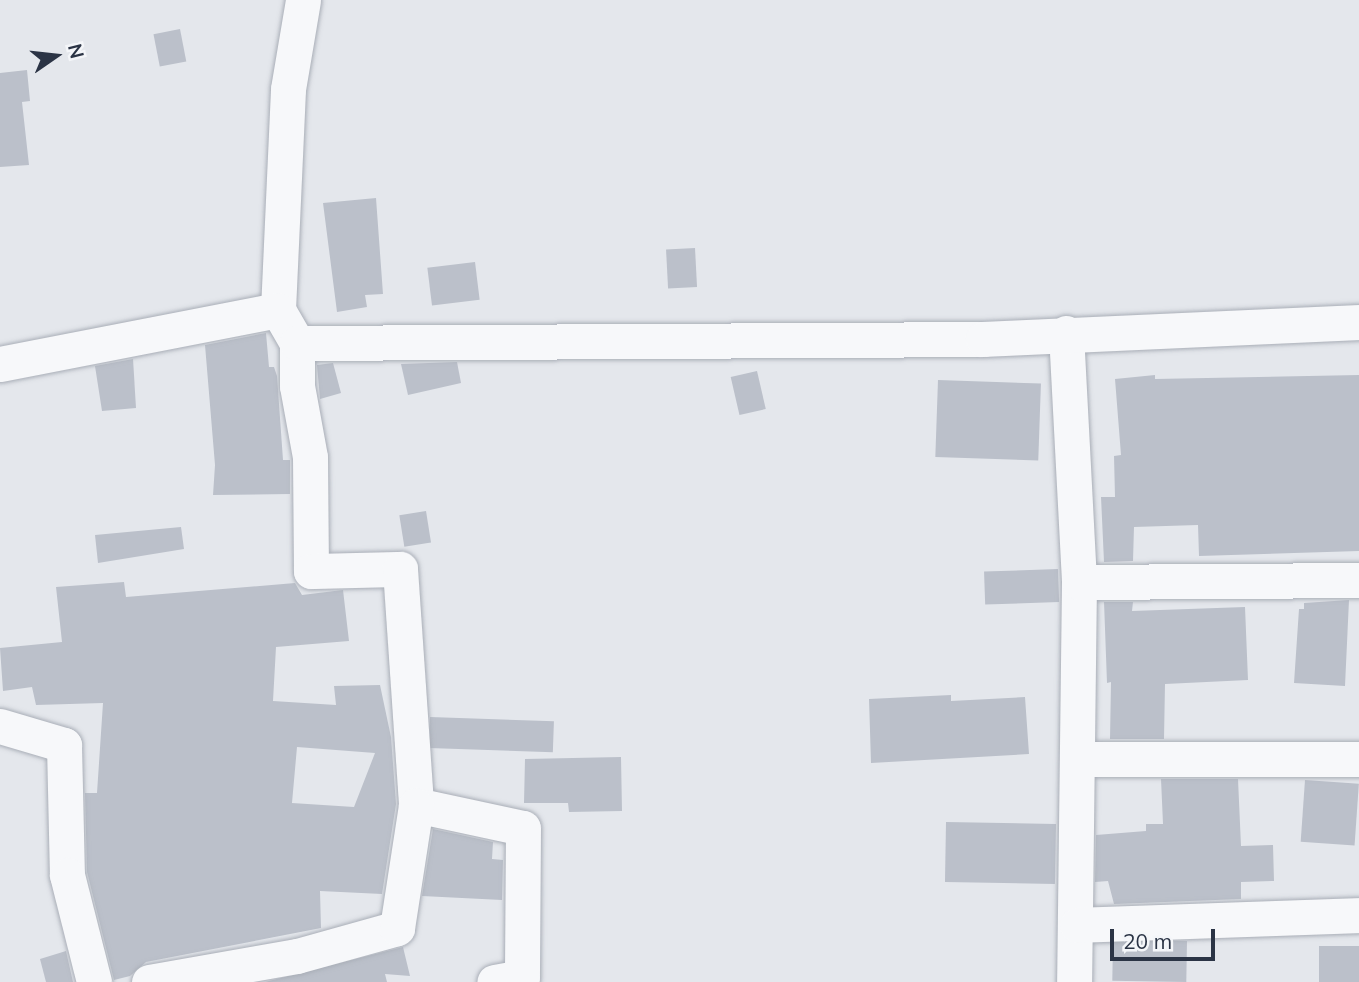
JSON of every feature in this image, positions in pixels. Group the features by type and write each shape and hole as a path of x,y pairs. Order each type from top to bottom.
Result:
{"street":[{"path":"149,982 297,956 397,929 416,805 400,569 311,572 310,457 297,386 297,343 278,310 288,89 303,0"},
{"path":"0,364 278,310"},
{"path":"297,343 969,339 1359,321"},
{"path":"1066,333 1079,582 1077,925 1074,982"},
{"path":"1079,582 1359,580"},
{"path":"0,726 64,745 67,875 94,982"},
{"path":"1079,759 1359,759"},
{"path":"416,805 523,828 522,977 494,982"},
{"path":"1077,925 1359,915"}],"building":[{"path":"180,29 186,61 160,67 153,34"},
{"path":"27,70 30,101 22,102 29,165 0,167 0,73"},
{"path":"376,198 383,294 365,295 367,307 337,312 323,203"},
{"path":"695,248 697,287 668,288 666,250"},
{"path":"475,262 480,300 432,306 427,268"},
{"path":"266,333 269,367 274,367 277,376 283,460 290,460 290,494 213,495 215,465 205,345"},
{"path":"133,359 136,408 102,411 95,366"},
{"path":"457,362 461,383 408,395 401,364"},
{"path":"333,363 341,393 320,399 317,365"},
{"path":"757,371 766,409 739,415 731,377"},
{"path":"1155,375 1155,379 1359,375 1359,551 1199,556 1198,525 1134,527 1133,561 1104,562 1101,497 1115,497 1114,456 1121,455 1115,379"},
{"path":"938,380 1041,384 1038,461 935,457"},
{"path":"426,511 431,543 404,547 399,515"},
{"path":"181,527 184,549 98,563 95,535"},
{"path":"1058,569 1059,602 985,605 984,572"},
{"path":"124,582 126,597 295,583 302,595 343,590 349,641 276,647 273,701 336,705 334,686 380,685 391,737 396,804 382,894 320,891 321,928 146,962 130,976 114,980 87,872 85,793 97,793 103,703 36,705 32,687 3,691 0,648 62,642 56,587","holes":["297,747 375,753 354,807 292,803"]},
{"path":"1349,600 1345,686 1294,683 1299,609 1304,609 1304,603"},
{"path":"1104,602 1133,602 1132,611 1245,607 1248,680 1165,684 1164,739 1110,739 1111,682 1107,683"},
{"path":"951,695 951,701 1025,697 1029,754 871,763 869,699"},
{"path":"430,717 554,721 553,752 429,748"},
{"path":"621,757 622,811 569,812 568,803 524,803 525,759"},
{"path":"1161,779 1238,779 1241,846 1273,845 1274,881 1241,882 1241,899 1114,904 1108,881 1095,882 1096,835 1146,831 1146,824 1163,824"},
{"path":"1305,780 1359,784 1355,846 1301,842"},
{"path":"946,822 1056,824 1055,884 945,882"},
{"path":"433,829 493,842 492,859 503,860 502,900 422,896"},
{"path":"1113,940 1187,941 1186,982 1112,981"},
{"path":"1319,946 1359,946 1359,982 1319,982"},
{"path":"403,947 410,976 385,974 387,982 265,982"},
{"path":"66,951 73,982 46,982 40,959"}]}
